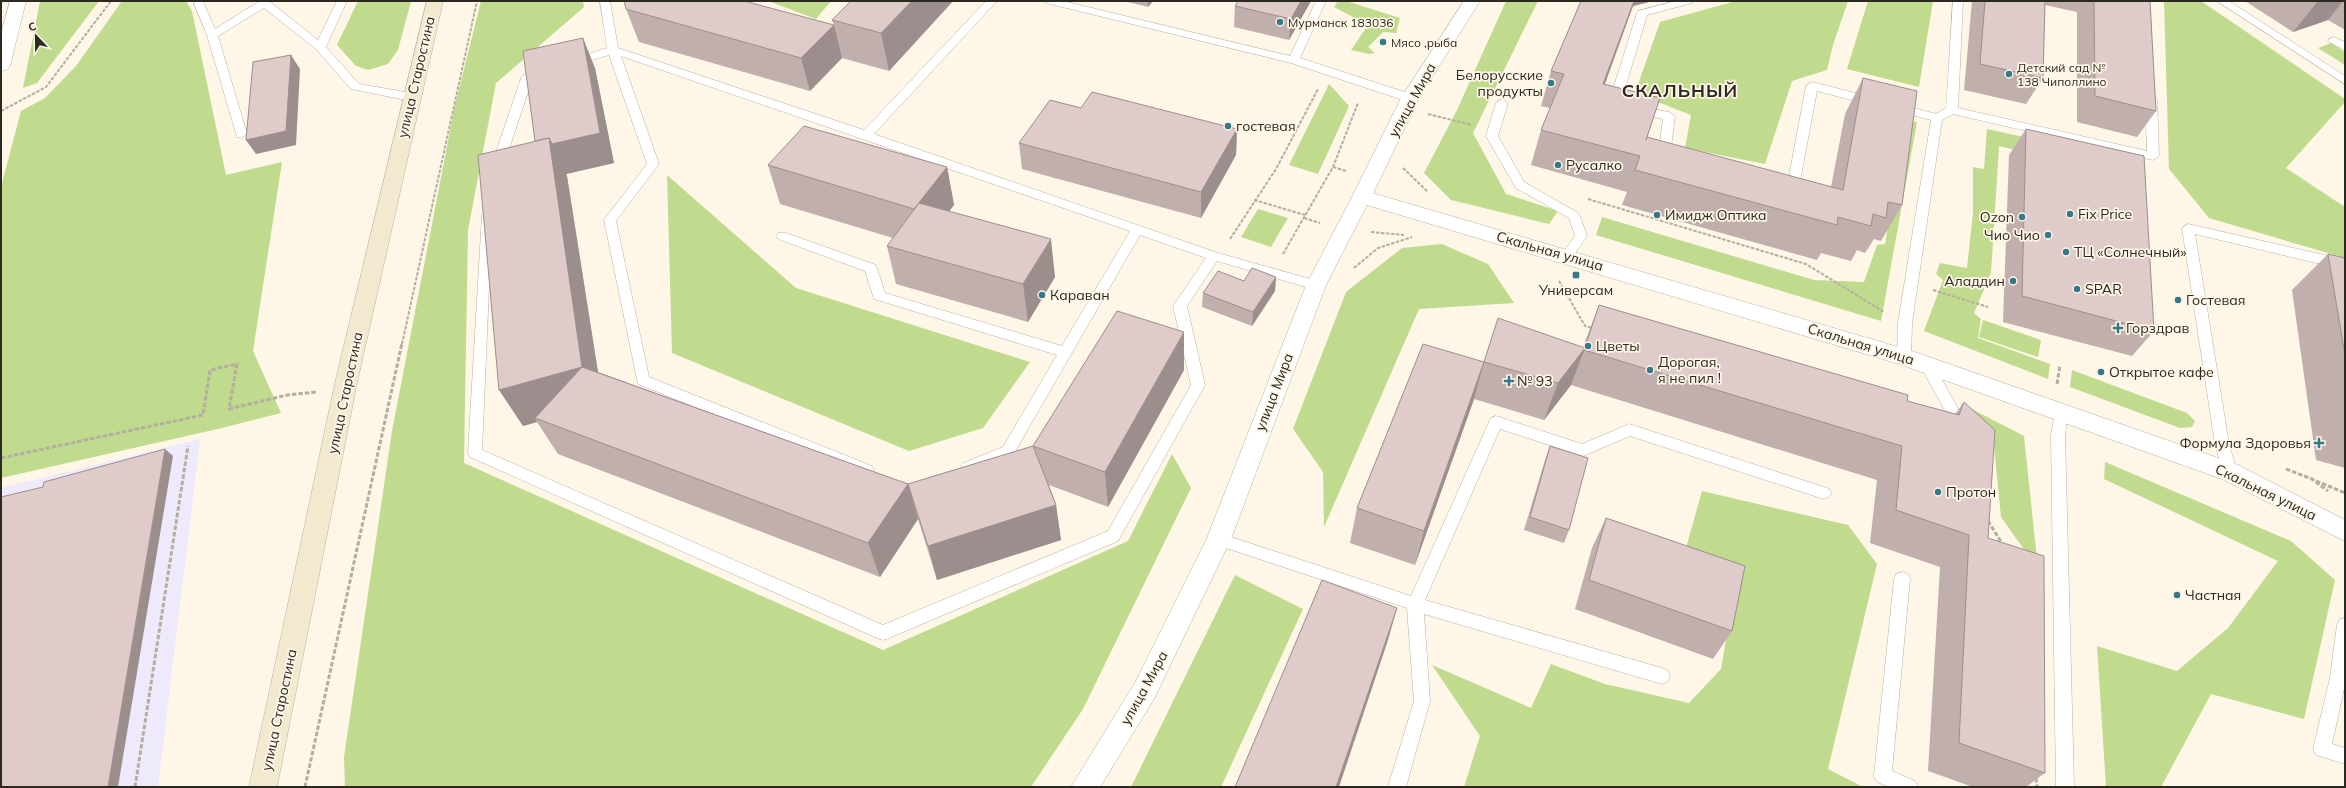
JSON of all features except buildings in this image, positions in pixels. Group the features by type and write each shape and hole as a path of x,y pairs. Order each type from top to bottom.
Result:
{"main road":[{"name":"улица Старостина","path":"263,787 346,383 411,97 435,1"}],"street":[{"path":"1,66 18,1"},
{"name":"улица Мира","path":"1085,787 1145,690 1219,539 1309,282 1362,197 1410,98 1472,1"},
{"name":"Скальная улица","path":"1362,197 1904,357 2230,472 2345,531"}],"lane":[{"path":"198,1 212,35 241,134"},
{"path":"320,47 342,1"},
{"path":"605,1 613,50 653,164 610,220 643,380 878,475"},
{"path":"866,135 992,1"},
{"path":"1050,1 1294,60 1366,82 1410,98"},
{"path":"1294,60 1322,1"},
{"path":"1680,161 1664,157 1669,116 1613,105 1642,13 1688,1"},
{"path":"1952,110 1958,1"},
{"path":"2222,1 2345,81"},
{"path":"212,35 263,2 320,47 355,87 411,97"},
{"path":"2333,40 2345,47"},
{"path":"492,180 526,78 613,50 866,135 1214,256 1309,282"},
{"path":"1777,188 1792,192 1812,86 1937,118 1952,110 2153,156 2150,86"},
{"path":"1502,103 1492,136 1520,185 1574,216 1581,236 1566,256"},
{"path":"1904,357 1905,323 1937,118"},
{"path":"487,203 475,453 883,633 1113,536 1198,385 1180,306 1214,256"},
{"path":"2230,472 2222,444 2188,228 2333,262 2345,268"},
{"path":"958,472 1008,451 1138,230"},
{"path":"782,236 871,268 879,296 1065,352"},
{"path":"1927,365 1942,395 1968,438"},
{"path":"2061,412 2058,435 2065,787"},
{"path":"1397,787 1422,701 1415,604 1496,422 1583,450 1629,430 1824,493"},
{"path":"1219,539 1415,604 1662,676"},
{"path":"1902,579 1883,776 1909,787"},
{"path":"2345,625 2338,678 2322,749 2345,756"}],"path":[{"path":"1,110 46,86 111,1"},
{"path":"305,787 477,1"},
{"path":"1236,241 1229,238 1276,169 1327,71"},
{"path":"1309,282 1281,256 1333,167 1366,82"},
{"path":"1444,119 1476,126"},
{"path":"1400,165 1431,194"},
{"path":"1254,200 1305,215"},
{"path":"1557,277 1585,326 1600,331"},
{"path":"1930,289 1988,306"},
{"path":"1,458 203,415 210,370 237,364 229,409 287,395"},
{"path":"2057,386 2060,365"},
{"path":"136,787 188,446"},
{"path":"2312,479 2345,493"},
{"path":"1987,520 2007,551"},
{"path":"2036,773 2037,787"}],"shaded area":[{"path":"200,439 158,787 1,787 1,488"}],"green space":[{"path":"40,1 99,1 37,83 23,88"},
{"path":"122,1 186,1 192,11 226,175 282,162 253,351 281,413 222,428 1,478 1,187 21,111 45,98 76,66"},
{"path":"358,1 411,1 398,50 388,64 368,70 356,66 337,45"},
{"path":"481,1 583,1 584,7 496,83 468,230 464,463 883,650 1128,541 1172,454 1191,488 1083,709 1031,787 345,787 344,757 392,431 455,105"},
{"path":"768,1 831,1 816,19"},
{"path":"1338,1 1346,1 1400,18 1396,33 1383,32 1368,47 1375,53 1369,54 1351,50 1368,25 1334,7"},
{"path":"1506,1 1538,1 1473,133 1506,194 1558,211 1549,224 1451,200 1424,173 1457,110"},
{"path":"1736,1 1848,1 1833,45 1827,70 1792,81 1765,164 1685,148 1691,115 1635,93 1660,22"},
{"path":"1868,1 1933,1 1919,87 1847,69"},
{"path":"2164,1 2201,1 2345,99 2345,102 2286,168 2345,207 2345,258 2209,218 2169,169"},
{"path":"2331,43 2345,52 2345,65 2318,48"},
{"path":"1329,84 1349,106 1318,174 1289,165"},
{"path":"1906,121 1917,122 1881,321 1596,235 1602,217 1814,280 1864,282 1877,245 1885,244"},
{"path":"1987,129 2115,157 2115,174 1999,146 1991,273 1974,313 1981,319 1978,338 2050,364 2048,379 1924,331 1943,280 1936,274 1940,263 1967,268 1973,213 1973,167 1984,169"},
{"path":"667,175 796,288 1030,362 983,428 909,451 672,353"},
{"path":"1258,209 1288,218 1271,247 1241,237"},
{"path":"1442,244 1488,264 1514,303 1419,309 1324,527 1323,472 1293,429 1346,292 1402,248"},
{"path":"1983,320 2041,340 2038,357 1979,337"},
{"path":"2072,370 2187,413 2195,421 2192,427 2180,428 2070,387"},
{"path":"1960,403 2024,436 2038,569 2001,517 1994,446"},
{"path":"2105,462 2291,541 2335,580 2304,719 2211,694 2161,787 2106,787 2097,646 2177,671 2228,628 2278,561 2104,479"},
{"path":"1702,491 1848,525 1877,564 1828,769 1863,787 1464,787 1480,736 1432,665 1531,708 1551,664 1605,684 1689,703 1721,669 1734,592 1682,562"},
{"path":"1235,575 1303,609 1221,787 1131,787"}],"place":[{"name":"Мурманск 183036","path":"1280,22"},
{"name":"Мясо ,рыба","path":"1383,42"},
{"name":"Детский сад № 138 Чиполлино","path":"2009,74"},
{"name":"Белорусские продукты","path":"1551,83"},
{"name":"гостевая","path":"1228,126"},
{"name":"Русалко","path":"1558,165"},
{"name":"Fix Price","path":"2070,214"},
{"name":"Имидж Оптика","path":"1657,215"},
{"name":"Ozon","path":"2022,217"},
{"name":"Чио Чио","path":"2048,235"},
{"name":"ТЦ «Солнечный»","path":"2066,252"},
{"name":"Универсам","path":"1576,275"},
{"name":"Аладдин","path":"2013,281"},
{"name":"SPAR","path":"2077,289"},
{"name":"Караван","path":"1042,295"},
{"name":"Гостевая","path":"2178,300"},
{"name":"Горздрав","path":"2118,328"},
{"name":"Цветы","path":"1588,346"},
{"name":"Дорогая, я не пил !","path":"1650,370"},
{"name":"Открытое кафе","path":"2101,372"},
{"name":"№ 93","path":"1509,381"},
{"name":"Формула Здоровья","path":"2319,443"},
{"name":"Протон","path":"1938,492"},
{"name":"Частная","path":"2177,595"}],"district":[{"name":"СКАЛЬНЫЙ","path":"1680,90"}]}
